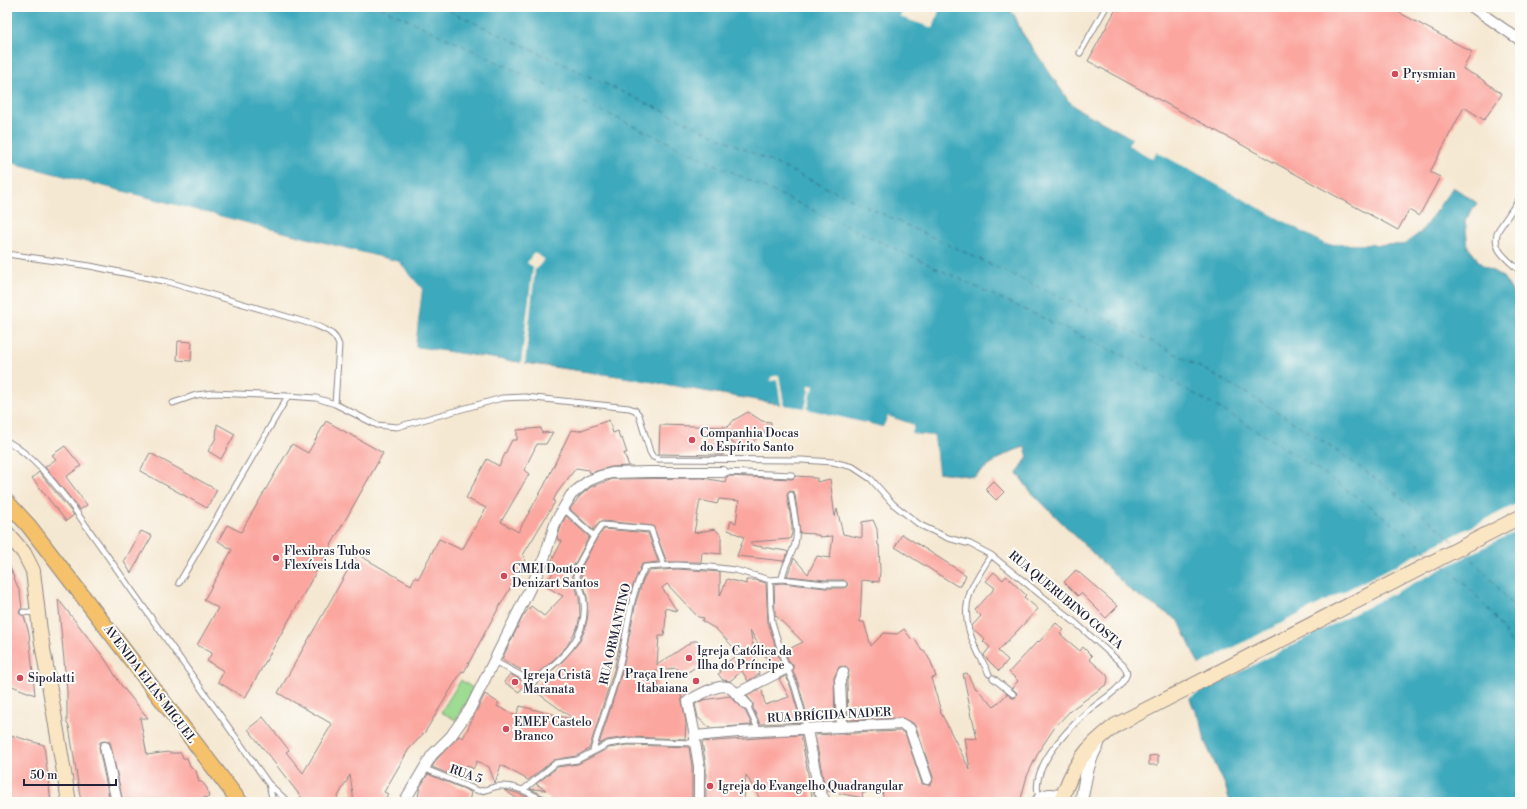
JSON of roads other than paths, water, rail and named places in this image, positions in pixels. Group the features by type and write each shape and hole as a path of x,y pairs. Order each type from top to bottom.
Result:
{"main road":[{"name":"AVENIDA ELIAS MIGUEL","path":"7,502 29,526 240,802"},
{"path":"1064,800 1072,772 1083,755 1104,734 1116,725 1520,517"},
{"path":"7,533 24,553 33,571 38,613 69,802"}],"street":[{"path":"1472,7 1520,40"},
{"path":"404,802 432,755 451,736 465,718 543,562 556,521 562,508 571,495 588,481 600,476 648,472 723,472"},
{"path":"736,694 787,668"},
{"path":"842,727 840,680 843,672"},
{"path":"699,802 699,766 688,701 719,687 730,688 747,705"},
{"name":"RUA BRÍGIDA NADER","path":"695,739 738,732 807,730 897,724 907,726 910,729 927,779"},
{"path":"807,730 819,791 826,802"},
{"path":"1081,802 1091,755 1104,734"},
{"path":"106,747 117,802"},
{"name":"RUA QUERUBINO COSTA","path":"1038,800 1050,793 1064,800"}],"lane":[{"path":"1080,53 1106,7"},
{"path":"1520,198 1499,229 1496,242 1499,251 1520,271"},
{"path":"7,254 90,266 168,282 315,325 328,331 336,338 339,345 335,404"},
{"path":"173,403 196,396 213,393 316,398 335,404 377,425 397,427 502,398 526,397 629,408 635,410 639,415 650,452 653,457 658,459 802,460 833,462 853,467 871,479 893,504 920,525 948,538 970,544 991,555 970,592 966,609 967,628 991,676 1012,694"},
{"path":"178,583 288,396"},
{"path":"7,441 20,448 41,467 70,503 268,783 288,802"},
{"path":"723,472 792,475"},
{"path":"782,579 784,568 795,543 796,518 791,495"},
{"path":"562,508 594,536"},
{"path":"494,661 533,682 566,654 582,629 585,608 584,598 576,575 576,569 602,524 651,529 664,566 687,565 722,568 770,580 782,579 825,584 844,584"},
{"name":"RUA QUERUBINO COSTA","path":"991,555 1077,624 1123,665 1127,674 1110,695 1086,713 1065,734 1047,758 1039,777 1037,790 1038,800"},
{"name":"RUA ORMANTINO","path":"593,751 598,730 610,699 621,660 636,584 644,567 664,566"},
{"path":"770,580 771,617 787,668 795,687 807,730"},
{"path":"23,612 38,613"},
{"path":"747,705 759,732"},
{"name":"RUA BRÍGIDA NADER","path":"523,790 556,764 576,760 608,744 628,741 695,739"},
{"name":"RUA 5","path":"423,768 479,791 484,791 495,786 502,786 523,790 547,802"},
{"path":"268,783 273,802"}],"water":[{"path":"7,7 1007,7 1015,16 1021,31 1068,100 1078,109 1132,138 1128,145 1153,158 1157,151 1325,244 1405,244 1421,232 1453,187 1477,203 1465,221 1468,247 1481,264 1503,277 1520,303 1520,802 1230,802 1225,785 1205,742 1201,721 1196,714 1187,691 1202,671 1179,621 1131,591 1030,491 1017,473 1028,457 1025,447 1004,455 974,477 938,472 934,436 911,434 914,425 888,416 883,427 784,405 621,377 415,347 422,289 399,262 7,162"}],"place":[{"name":"Prysmian","path":"1395,74"},
{"name":"Companhia Docas do Espírito Santo","path":"692,440"},
{"name":"Flexibras Tubos Flexíveis Ltda","path":"276,558"},
{"name":"CMEI Doutor Denizart Santos","path":"504,576"},
{"name":"Igreja Católica da Ilha do Príncipe","path":"689,658"},
{"name":"Sipolatti","path":"20,678"},
{"name":"Praça Irene Itabaiana","path":"696,681"},
{"name":"Igreja Cristã Maranata","path":"515,682"},
{"name":"EMEF Castelo Branco","path":"506,729"},
{"name":"Igreja do Evangelho Quadrangular","path":"710,786"}]}
